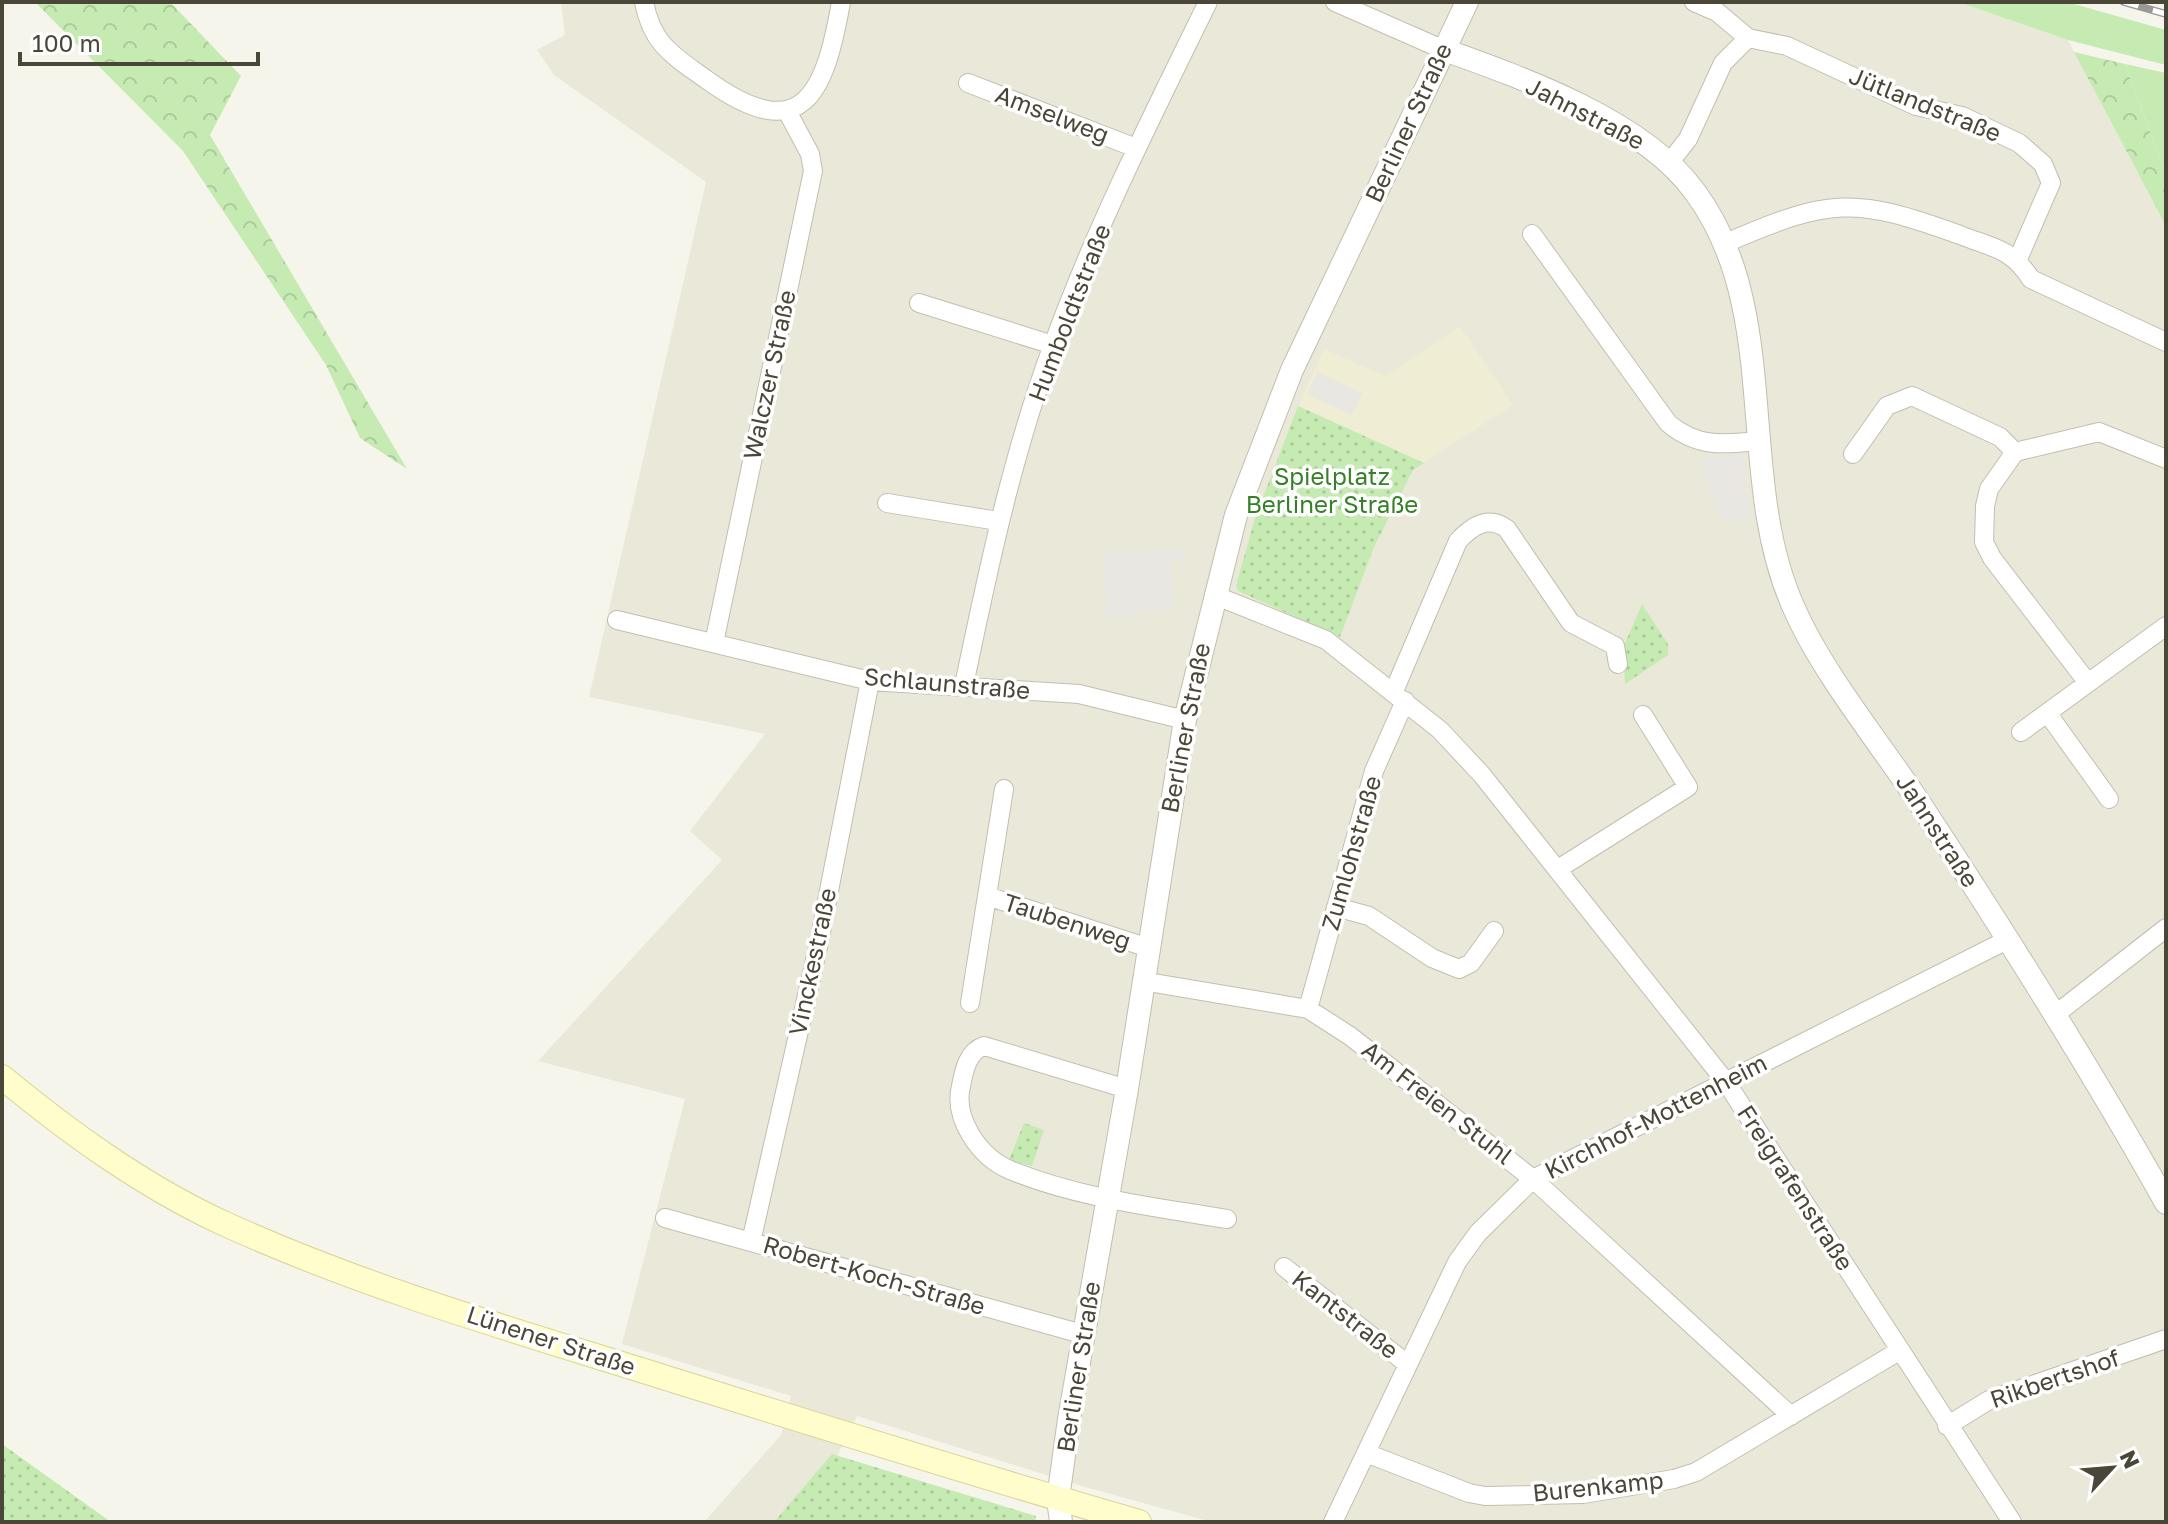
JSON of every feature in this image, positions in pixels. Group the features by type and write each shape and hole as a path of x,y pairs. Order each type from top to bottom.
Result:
{"main road":[{"name":"Lünener Straße","path":"2,1077 59,1124 115,1162 221,1222 314,1261 492,1324 1060,1510 1139,1522"}],"street":[{"path":"644,2 650,27 662,47 754,109 772,113 787,111 803,102 827,68 841,2"},
{"name":"Humboldtstraße","path":"964,685 998,521 1053,345 1136,148 1208,2"},
{"path":"1335,2 1360,7 1442,49"},
{"name":"Berliner Straße","path":"1046,1522 1060,1510 1082,1334 1127,1089 1146,947 1185,720 1236,515 1292,370 1467,2"},
{"name":"Jütlandstraße","path":"1694,2 1717,12 1748,38 1787,46 1916,106 1962,116 2019,143 2043,164 2051,183 2018,259"},
{"path":"1670,162 1688,139 1723,63 1748,38"},
{"name":"Jahnstraße","path":"1442,49 1606,118 1634,134 1670,162 1705,206 1726,243 1747,327 1757,441 1771,542 1794,609 2056,1014 2166,1203"},
{"name":"Amselweg","path":"968,83 1136,148"},
{"name":"Walczer Straße","path":"714,643 813,171 810,154 787,111"},
{"path":"1726,243 1801,212 1866,207 1893,211 2018,259 2031,279 2166,342"},
{"path":"1532,234 1668,423 1682,435 1701,443 1757,441"},
{"path":"919,303 1053,345"},
{"path":"1853,454 1887,406 1912,396 2000,437 2015,452"},
{"path":"2088,683 1992,558 1984,542 1983,524 1989,489 2015,452 2099,432 2166,459"},
{"path":"887,503 998,521"},
{"path":"1400,696 1458,541 1471,528 1486,522 1498,522 1507,529 1571,623 1615,646 1618,664"},
{"name":"Freigrafenstraße","path":"1214,595 1326,640 1440,730 1482,775 1726,1082 2012,1522"},
{"name":"Schlaunstraße","path":"617,620 870,681 1079,694 1185,720"},
{"path":"2021,732 2166,626"},
{"name":"Vinckestraße","path":"751,1242 818,947 870,681"},
{"name":"Zumlohstraße","path":"1308,1009 1374,771 1400,696"},
{"path":"2048,714 2109,799"},
{"path":"1558,869 1688,787 1643,715"},
{"name":"Taubenweg","path":"970,1003 1004,789"},
{"name":"Taubenweg","path":"987,896 1146,947"},
{"path":"1336,907 1369,916 1432,958 1459,969 1471,963 1494,931"},
{"path":"2056,1014 2166,928"},
{"name":"Kirchhof-Mottenheim","path":"1333,1522 1406,1363 1457,1262 1478,1233 1533,1179 2007,940"},
{"name":"Am Freien Stuhl","path":"1142,981 1308,1009 1403,1074 1533,1179 1791,1416"},
{"path":"1127,1089 984,1046 974,1048 970,1055 958,1099 959,1114 995,1161 1008,1170 1107,1199 1227,1219"},
{"name":"Robert-Koch-Straße","path":"665,1218 1082,1334"},
{"name":"Kantstraße","path":"1284,1267 1406,1363"},
{"name":"Rikbertshof","path":"1947,1426 1989,1400 2166,1339"},
{"name":"Burenkamp","path":"1366,1453 1469,1493 1500,1496 1583,1494 1674,1479 1696,1472 1899,1351"}],"shaded area":[{"path":"561,2 1958,2 2068,40 2166,226 2166,1522 1212,1522 1085,1487 857,1416 834,1462 781,1522 704,1522 781,1435 791,1396 622,1344 685,1099 538,1061 722,860 690,831 765,734 589,697 706,182 554,75 537,50 565,35"},
{"path":"1460,326 1513,405 1424,463 1298,406 1324,349 1385,376"},
{"path":"1317,372 1362,393 1352,415 1307,394"},
{"path":"1743,452 1752,518 1724,522 1711,502 1702,456"},
{"path":"1184,549 1184,559 1171,560 1174,608 1107,617 1103,553"}],"green space":[{"path":"35,2 170,2 241,76 210,135 407,469 360,438 326,365 183,151"},
{"path":"1958,2 2067,2 2166,30 2166,65 2068,40"},
{"path":"2074,52 2125,64 2166,175 2166,226"},
{"path":"2125,64 2166,73 2166,175"},
{"name":"Spielplatz Berliner Straße","path":"1298,406 1424,463 1413,470 1374,547 1340,637 1238,591 1236,586 1255,518"},
{"path":"1642,604 1668,644 1668,655 1625,684 1623,648"},
{"path":"1024,1123 1044,1130 1032,1166 1009,1160"},
{"path":"2,1444 111,1522 2,1522"},
{"path":"832,1454 1036,1516 1035,1522 774,1522"}],"railway":[{"path":"2124,2 2166,14"}]}
